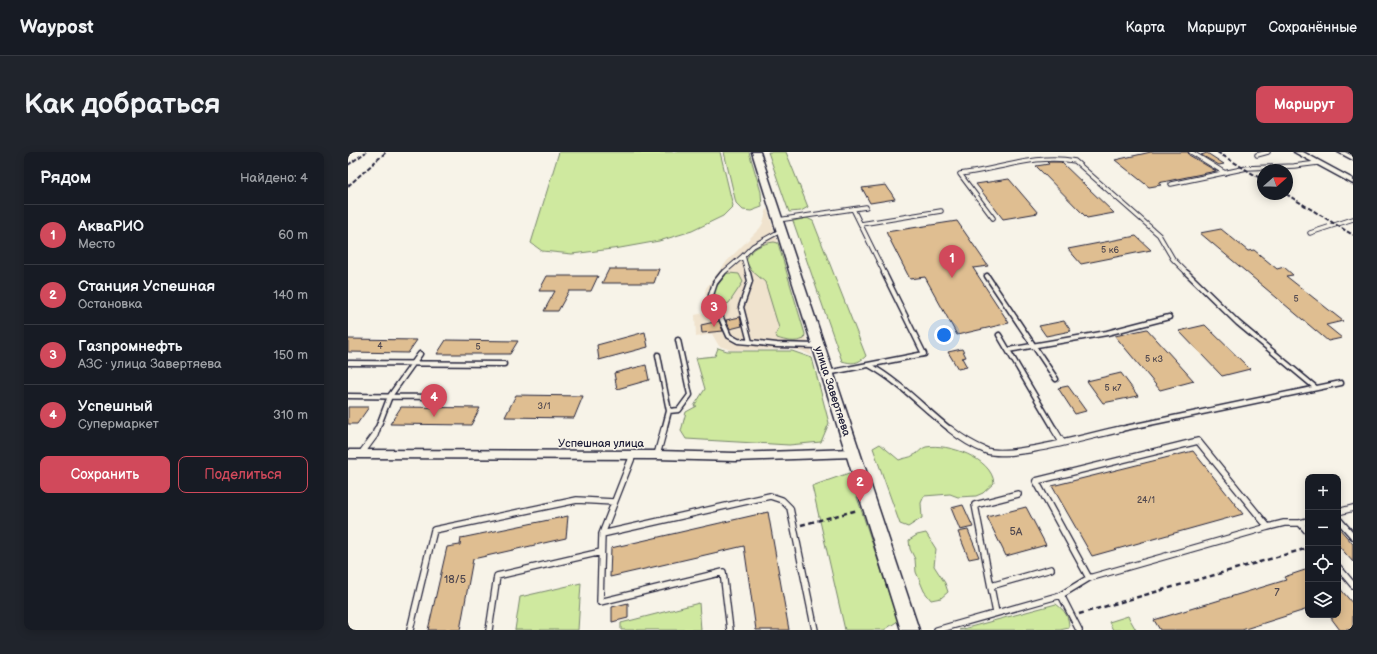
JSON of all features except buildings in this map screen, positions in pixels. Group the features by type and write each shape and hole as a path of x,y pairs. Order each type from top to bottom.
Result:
{"main road":[{"name":"улица Завертяева","path":"756,152 910,630"}],"street":[{"path":"1298,152 1353,182"},
{"path":"1341,152 1353,158"},
{"name":"Успешная улица","path":"348,454 657,455 735,457 853,453"}],"lane":[{"path":"1191,152 1225,173"},
{"path":"1257,155 1268,152"},
{"path":"993,218 960,174 988,170 1044,157 1065,157 1075,161 1159,235 1173,259 1238,323 1316,388"},
{"path":"1170,184 1248,168 1294,166 1318,163"},
{"path":"819,346 777,345 738,341 729,336 711,295 712,289 722,274 753,246 780,225 866,207"},
{"path":"827,373 924,354 854,209"},
{"path":"861,224 941,211"},
{"path":"1310,232 1353,219"},
{"path":"743,256 750,282 740,307 750,342"},
{"path":"987,276 1056,379"},
{"path":"1008,350 1107,333 1169,317"},
{"path":"999,335 1062,442"},
{"path":"669,411 678,410 690,395 678,340"},
{"path":"361,454 375,435 390,396 420,354"},
{"path":"657,455 669,411 658,355"},
{"path":"348,363 504,364"},
{"path":"868,365 884,371 904,387 941,422 959,435 973,444 989,451 1002,453 1062,442 1341,383"},
{"path":"348,396 434,397"},
{"path":"1089,578 1036,481 1198,441 1268,527"},
{"path":"633,455 602,534 600,602 723,572 730,630"},
{"path":"996,613 975,505 1018,494"},
{"path":"602,534 770,496 782,500 790,508 815,630"},
{"path":"410,630 434,530 577,500 614,502"},
{"path":"1341,511 1353,508"},
{"path":"937,630 1061,594 1089,578 1268,527 1284,523 1305,522"},
{"path":"1341,522 1353,536"},
{"path":"1300,523 1305,529"},
{"path":"489,630 497,576 601,552"},
{"path":"991,586 1051,569"},
{"path":"1341,571 1353,585"},
{"path":"1061,594 1079,630"}],"path":[{"path":"794,526 858,510"},
{"path":"1072,616 1305,549"}],"shaded area":[{"path":"767,208 812,356 802,351 792,349 731,350 719,346 712,334 696,337 695,315 703,313 708,309 705,292 706,288 728,260 760,228"}],"green space":[{"path":"559,152 720,152 733,206 723,216 692,231 659,241 572,254 542,251 531,243"},
{"path":"724,152 749,152 761,192 762,207 751,211 743,210 736,203"},
{"path":"768,152 786,152 808,207 801,211 789,212"},
{"path":"807,218 813,221 866,356 858,362 849,363 842,361 793,221"},
{"path":"774,242 778,243 805,334 804,339 801,340 790,341 777,338 776,334 779,328 765,282 751,270 746,261 750,253 757,247"},
{"path":"726,274 739,274 743,282 729,303 720,304 716,300 714,290"},
{"path":"718,348 727,351 792,351 812,358 829,423 821,442 789,445 686,439 681,431 686,412 697,406 694,406 705,389 696,358 715,356"},
{"path":"880,444 899,460 912,456 926,447 946,447 957,450 968,454 986,466 994,483 983,493 976,496 958,497 950,494 924,496 921,503 922,518 908,527 900,524 873,448"},
{"path":"849,473 898,621 884,630 845,630 812,486"},
{"path":"926,533 936,549 934,566 945,583 948,592 941,598 931,600 924,591 916,572 915,559 910,549 909,540 917,535"},
{"path":"581,583 578,630 515,630 520,597"},
{"path":"699,603 701,630 621,630 621,623"},
{"path":"1056,604 1066,614 1069,628 1060,630 959,630"},
{"path":"1128,616 1136,630 1113,630 1109,622"}],"railway":[{"path":"348,165 366,152"},
{"path":"348,186 386,152"},
{"path":"1217,152 1257,176"},
{"path":"1293,198 1353,235"}],"place":[{"name":"АкваРИО","path":"952,278"},
{"name":"Газпромнефть","path":"714,327"},
{"name":"Успешный","path":"434,417"},
{"name":"Станция Успешная","path":"860,502"}]}
